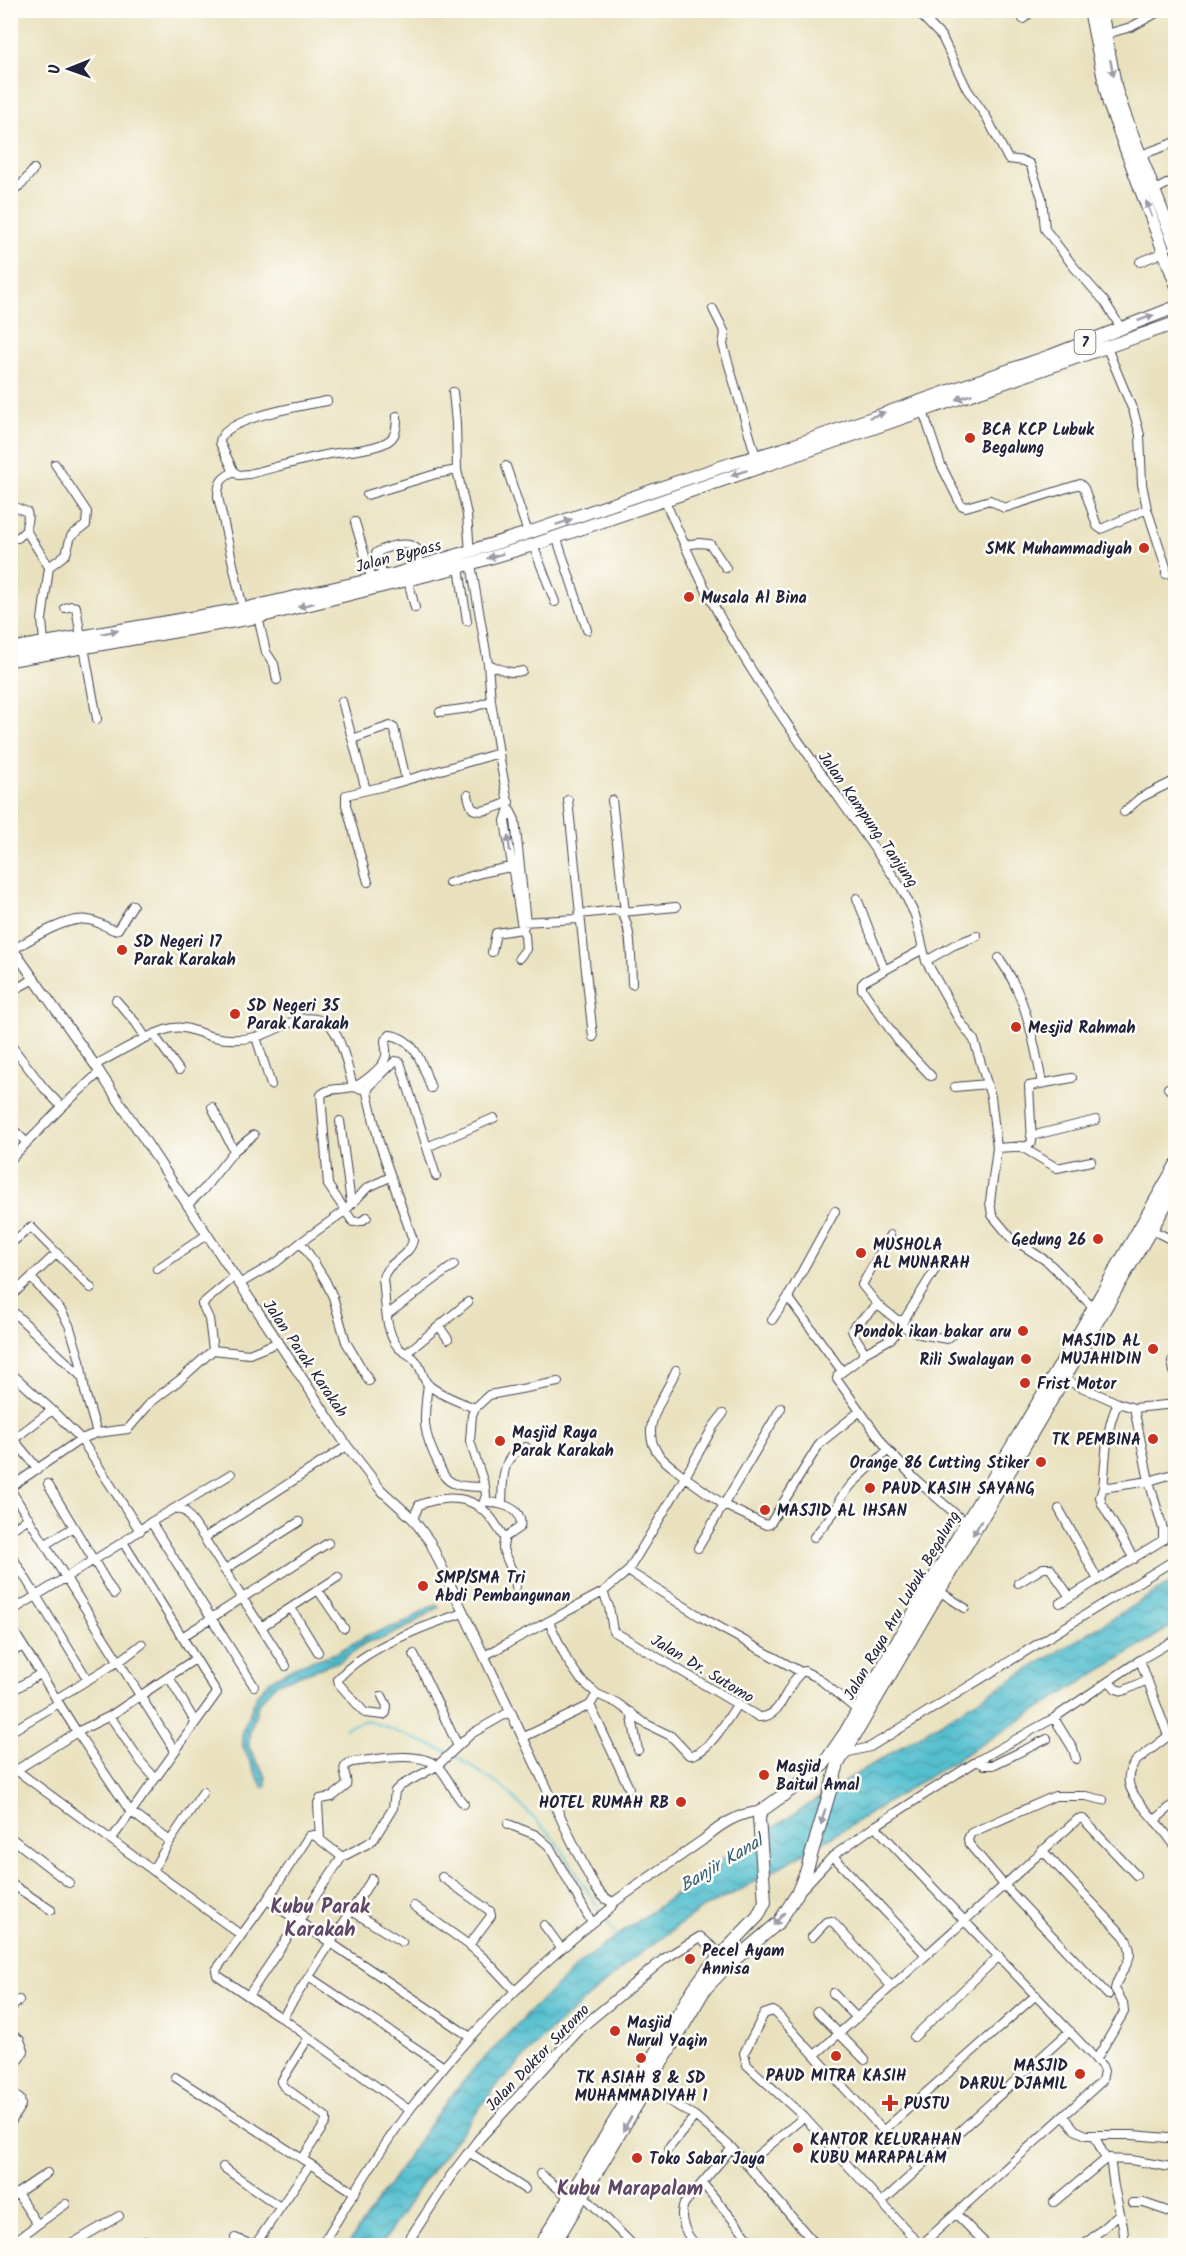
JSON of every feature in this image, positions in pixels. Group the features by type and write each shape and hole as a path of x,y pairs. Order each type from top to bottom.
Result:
{"main road":[{"path":"1090,10 1125,116 1155,190 1176,284"},
{"path":"1101,10 1099,35 1109,104 1170,249"},
{"name":"7","path":"756,457 1050,356 1176,307"},
{"name":"7","path":"923,411 1176,323"},
{"path":"531,539 556,536 923,411"},
{"path":"10,660 83,642 258,617 408,580 531,539 756,457"},
{"name":"Jalan Bypass","path":"136,633 421,566 467,561"},
{"path":"10,649 44,642 83,642"},
{"name":"Jalan Raya Aru Lubuk Begalung","path":"685,2013 726,1967 779,1922 797,1894 807,1869 838,1764 939,1591 941,1576 967,1524 1009,1464 1093,1307 1174,1169"},
{"name":"Jalan Raya Aru Lubuk Begalung","path":"760,1817 823,1765 1063,1379 1176,1187"},
{"path":"540,2246 648,2089 707,1970 758,1916 765,1902 760,1817"},
{"path":"553,2246 576,2193 685,2013"}],"street":[{"path":"916,10 942,37 967,89 983,112 1008,159 1030,164 1042,198 1046,229 1050,238 1105,302 1121,327"},
{"path":"1023,19 1034,10"},
{"path":"1099,35 1131,27 1163,11"},
{"path":"1141,155 1176,142"},
{"path":"10,192 22,184 34,169"},
{"path":"1155,190 1176,179"},
{"path":"1140,262 1170,249"},
{"path":"713,309 725,333 723,345 756,457"},
{"path":"1107,348 1140,435 1142,484 1147,509 1166,567 1166,574"},
{"path":"453,392 457,470 467,515 466,621"},
{"path":"327,400 251,418 224,432 220,442 234,472 239,475 249,474 322,455 376,446 394,437 397,429 397,416"},
{"path":"923,411 941,465 961,505 966,507 990,500 1004,508 1080,484 1084,488 1097,526 1101,529 1147,509"},
{"path":"49,567 66,554 71,536 86,525 88,518 87,512 56,464"},
{"path":"506,466 555,602"},
{"path":"367,495 457,470"},
{"path":"234,472 225,476 219,483 219,497 243,609"},
{"name":"Jalan Kampung Tanjung","path":"664,499 734,642 799,743 902,889 915,915 926,961 959,1020 974,1040 992,1097 997,1148 990,1202 992,1215 1011,1238 1048,1262 1093,1307"},
{"path":"10,506 27,512 29,517 26,530 18,538 10,536"},
{"path":"355,522 377,578"},
{"path":"26,530 49,567 42,620 44,642"},
{"path":"556,536 587,630"},
{"path":"377,578 376,553 402,545 411,544 416,548 421,566"},
{"path":"685,545 710,544 726,567"},
{"path":"467,561 488,664 491,701 509,805 506,821 516,866 520,920 524,926 526,949 519,958"},
{"path":"408,580 415,608"},
{"path":"65,608 76,607 97,719"},
{"path":"258,617 266,652 274,664 277,680"},
{"path":"488,664 507,672 522,671"},
{"path":"342,701 366,790"},
{"path":"440,712 470,708 491,701"},
{"path":"352,739 393,727 406,780"},
{"path":"368,882 345,799 346,795 499,753"},
{"path":"1124,812 1140,798 1176,780"},
{"path":"468,795 471,807 475,810 509,805"},
{"path":"568,800 593,1036"},
{"path":"612,800 623,912 628,922 632,984"},
{"path":"449,883 481,873 516,866"},
{"path":"857,898 884,969"},
{"path":"12,947 75,920 87,919 114,930 118,929 133,904"},
{"path":"492,952 496,933 524,926 617,910 623,912 676,907"},
{"path":"926,961 954,945 977,936"},
{"name":"Jalan Parak Karakah","path":"12,947 98,1068 347,1446 381,1490 412,1519 430,1542 578,1854 601,1896 612,1906"},
{"path":"923,949 865,981 862,989 898,1041 931,1076"},
{"path":"999,958 1011,974 1033,1036 1042,1083"},
{"path":"10,992 34,979"},
{"path":"117,1000 179,1070"},
{"path":"10,1160 98,1068 167,1029 195,1029 212,1037 231,1040 256,1037 299,1019 310,1017 320,1020 329,1024 335,1033 348,1066 353,1087"},
{"path":"366,1217 362,1221 355,1222 328,1185 320,1098 324,1092 353,1087 363,1082 384,1062 385,1040 390,1035 398,1037 417,1051 431,1088"},
{"path":"256,1037 271,1085"},
{"path":"10,1044 62,1107"},
{"path":"436,1176 400,1062 392,1062 368,1090 368,1099 379,1142 413,1240 410,1249 384,1273 392,1338 402,1352 408,1352 468,1302"},
{"path":"997,1148 1029,1145 1032,1142 1028,1088 1072,1078"},
{"path":"955,1087 987,1084"},
{"path":"353,1087 368,1090"},
{"path":"1168,1088 1176,1096"},
{"path":"212,1107 234,1151"},
{"path":"427,1147 494,1118"},
{"path":"1031,1136 1096,1119"},
{"path":"340,1121 351,1203"},
{"path":"10,1126 27,1143"},
{"path":"187,1205 203,1190 234,1151 254,1135"},
{"path":"1019,1146 1057,1168 1091,1161"},
{"path":"213,1350 209,1319 202,1304 237,1281 277,1262 345,1211 368,1188 390,1177"},
{"path":"772,1320 788,1297 835,1211"},
{"path":"10,1244 31,1227 91,1288"},
{"path":"1150,1229 1176,1242"},
{"path":"157,1269 206,1235"},
{"path":"890,1235 862,1285 878,1305 897,1320 930,1337 946,1339 953,1334"},
{"path":"301,1242 325,1280 333,1298 346,1342 369,1381"},
{"path":"10,1297 57,1253"},
{"path":"388,1314 454,1265"},
{"path":"936,1268 892,1338 863,1354 838,1375 838,1381 888,1450 914,1478 967,1524"},
{"path":"31,1278 65,1317 80,1360 81,1376 97,1433"},
{"path":"788,1297 842,1371"},
{"path":"863,1354 863,1347 852,1330 878,1305"},
{"path":"10,1309 81,1376"},
{"path":"439,1326 448,1339"},
{"path":"175,1751 29,1518 13,1486 81,1439 97,1433 128,1429 151,1402 213,1350 249,1354 279,1342"},
{"path":"408,1352 417,1362 428,1384 460,1403 475,1408"},
{"path":"1172,1361 1176,1382"},
{"path":"676,1370 665,1395 654,1409 651,1438 660,1456 724,1505 766,1525 770,1524 820,1443 859,1412"},
{"path":"10,1372 81,1439 140,1530"},
{"path":"1063,1379 1134,1408 1176,1404"},
{"path":"516,1587 514,1576 502,1549 504,1538 483,1505 485,1487 470,1441 472,1415 475,1408 489,1395 558,1383"},
{"path":"428,1384 424,1429 444,1475 449,1481 459,1485 485,1487"},
{"path":"1118,1403 1108,1432 1103,1488 1100,1497 1134,1559"},
{"path":"698,1548 781,1408"},
{"path":"1060,1603 1160,1543 1164,1538 1164,1529 1149,1481 1134,1408"},
{"path":"38,1469 11,1439 52,1410"},
{"path":"484,1656 603,1592 628,1571 713,1427 723,1414"},
{"path":"204,1538 347,1446"},
{"path":"502,1504 505,1467 509,1458 526,1447"},
{"path":"814,1537 836,1510 840,1500 852,1484 888,1450"},
{"path":"1103,1488 1149,1481 1176,1473"},
{"path":"10,1612 94,1561 150,1522 231,1474"},
{"path":"48,1484 114,1594"},
{"path":"412,1519 418,1505 438,1499 456,1498 483,1505 502,1504 517,1512 521,1524 516,1531 504,1538"},
{"path":"175,1508 186,1512 286,1666"},
{"path":"1059,1509 1098,1580"},
{"path":"10,1530 29,1518"},
{"path":"150,1522 254,1686"},
{"path":"224,1570 299,1522"},
{"path":"46,1544 74,1527"},
{"path":"111,1839 217,1693 123,1542"},
{"path":"182,1637 328,1544"},
{"path":"10,1553 88,1680"},
{"path":"845,1753 870,1747 1176,1559"},
{"path":"1018,1583 1043,1568 1050,1568 1070,1597"},
{"path":"628,1571 692,1612 801,1672 808,1671 858,1711"},
{"path":"261,1627 338,1577"},
{"path":"318,1590 344,1628"},
{"path":"939,1591 965,1608"},
{"name":"Jalan Dr. Sutomo","path":"603,1592 609,1607 613,1630 759,1717 769,1715 777,1709 801,1672"},
{"path":"291,1608 318,1652"},
{"path":"382,1696 387,1706 386,1713 383,1715 365,1713 339,1684 338,1679 362,1657 378,1648 435,1622 463,1613"},
{"path":"549,1622 571,1667 580,1680 597,1694 631,1712 646,1724 671,1736 692,1756 714,1740 738,1703"},
{"path":"10,1625 130,1811 170,1841"},
{"path":"797,1894 834,1856 875,1826 977,1761 1054,1718 1109,1680 1176,1639"},
{"path":"10,1732 142,1644"},
{"path":"10,1653 23,1646"},
{"path":"414,1654 452,1750"},
{"path":"195,1659 110,1716 77,1732 13,1772 153,1869 241,1935"},
{"path":"1140,1660 1168,1736"},
{"path":"10,1692 40,1674"},
{"path":"169,1677 195,1722"},
{"path":"1109,1680 1116,1689 1123,1691 1148,1680"},
{"path":"524,1737 590,1705 597,1694"},
{"path":"590,1705 628,1788"},
{"path":"249,1996 342,1857 374,1839 393,1808 397,1789 436,1766 471,1734 511,1711"},
{"path":"631,1712 638,1750"},
{"path":"110,1716 155,1778"},
{"path":"1054,1718 1073,1749 1076,1759"},
{"path":"1176,1730 1136,1761 1129,1773 1133,1795 1176,1847"},
{"path":"977,1761 989,1766 996,1764 1047,1739"},
{"path":"320,1839 318,1803 321,1798 332,1797 346,1786 344,1770 346,1764 403,1756 427,1761 436,1766 464,1804"},
{"path":"153,1869 203,1792"},
{"path":"1103,1800 1086,1796 1055,1796 969,1834 969,1844 1108,1995"},
{"path":"1155,1820 1176,1802"},
{"path":"321,2246 409,2110 469,2036 515,1991 561,1948 612,1906 703,1840 716,1828 745,1813 760,1817"},
{"path":"814,2055 1078,1819 1082,1819 1136,1875"},
{"path":"508,1824 536,1836 549,1846 593,1922"},
{"path":"875,1826 1070,2031 1104,2071 1102,2080 1064,2116 920,2245 883,2201 804,2116 754,2072 744,2059 744,2053 760,2019 766,2012 773,2011 918,2169"},
{"path":"342,1857 320,1839 309,1836 216,1973 409,2110"},
{"path":"10,1837 69,1883"},
{"path":"1042,1850 1124,1936 1130,1946 1129,1962 1115,1989 1124,2012 1096,2060"},
{"path":"834,1856 926,1955"},
{"path":"441,1877 491,1914 469,1945"},
{"path":"282,2018 372,1880"},
{"path":"10,1883 51,1910"},
{"path":"267,1900 469,2036"},
{"path":"414,1906 469,1945 515,1991"},
{"path":"352,1911 402,1942"},
{"path":"812,1937 826,1922 832,1921 891,1986"},
{"path":"544,1925 561,1948"},
{"name":"Jalan Doktor Sutomo","path":"405,2246 450,2177 479,2139 582,2027 664,1959 700,1937 721,1955"},
{"path":"914,2037 999,1956"},
{"path":"309,1977 444,2067"},
{"path":"833,1993 857,2018"},
{"path":"884,2130 1036,1995"},
{"path":"10,2010 19,2000"},
{"path":"817,2011 865,2060"},
{"path":"883,2201 1070,2031"},
{"path":"10,2033 20,2040 24,2051 10,2073"},
{"path":"235,2238 248,2244 256,2242 280,2207 326,2122 327,2117 284,2087 281,2082 309,2037"},
{"path":"175,2077 355,2193"},
{"path":"648,2089 695,2116 732,2148 748,2163 814,2244"},
{"path":"10,2092 20,2099 21,2105 10,2124"},
{"path":"669,2148 695,2116"},
{"path":"748,2163 804,2116"},
{"path":"1064,2116 1080,2133 1168,2138"},
{"path":"1094,2135 1108,2158 1123,2226 1125,2246"},
{"path":"698,2246 690,2238 684,2226 681,2211 684,2204 732,2148"},
{"path":"470,2153 525,2188"},
{"path":"1053,2202 1108,2158 1176,2168"},
{"path":"224,2167 280,2207"},
{"path":"37,2224 14,2195 47,2173"},
{"path":"540,2174 576,2193 632,2245"},
{"path":"703,2184 755,2246"},
{"path":"1134,2204 1144,2203 1176,2214"},
{"path":"24,2246 14,2237 66,2204"},
{"path":"956,2214 988,2246"},
{"path":"1083,2246 1119,2214"},
{"path":"68,2246 118,2217"},
{"path":"136,2246 145,2240"}],"water":[{"name":"Banjir Kanal","path":"1175,1580 1175,1624 841,1831 740,1890 703,1908 630,1961 549,2032 494,2089 422,2183 381,2245 347,2246 439,2111 471,2072 585,1959 705,1873 712,1865 737,1849 754,1844 768,1831 852,1777"},
{"path":"436,1605 439,1607 407,1627 384,1638 367,1642 340,1661 277,1683 259,1702 249,1735 249,1748 266,1777 266,1786 263,1788 243,1747 242,1732 257,1695 269,1681 294,1667 336,1653 368,1635 407,1622"}],"waterway":[{"path":"344,1728 367,1720 448,1752"},
{"path":"453,1754 506,1790 557,1842 601,1912"},
{"path":"604,1917 617,1937"}],"place":[{"name":"BCA KCP Lubuk Begalung","path":"970,438"},
{"name":"SMK Muhammadiyah","path":"1144,548"},
{"name":"Musala Al Bina","path":"689,597"},
{"name":"SD Negeri 17 Parak Karakah","path":"122,950"},
{"name":"SD Negeri 35 Parak Karakah","path":"235,1014"},
{"name":"Mesjid Rahmah","path":"1016,1027"},
{"name":"Gedung 26","path":"1098,1239"},
{"name":"MUSHOLA AL MUNARAH","path":"861,1253"},
{"name":"Pondok ikan bakar aru","path":"1023,1331"},
{"name":"MASJID AL MUJAHIDIN","path":"1153,1349"},
{"name":"Rili Swalayan","path":"1026,1359"},
{"name":"Frist Motor","path":"1025,1383"},
{"name":"TK PEMBINA","path":"1153,1439"},
{"name":"Masjid Raya Parak Karakah","path":"500,1441"},
{"name":"Orange 86 Cutting Stiker","path":"1041,1462"},
{"name":"PAUD KASIH SAYANG","path":"870,1488"},
{"name":"MASJID AL IHSAN","path":"765,1510"},
{"name":"SMP/SMA Tri Abdi Pembangunan","path":"423,1586"},
{"name":"Masjid Baitul Amal","path":"764,1775"},
{"name":"HOTEL RUMAH RB","path":"681,1802"},
{"name":"Pecel Ayam Annisa","path":"690,1959"},
{"name":"Masjid Nurul Yaqin","path":"615,2031"},
{"name":"PAUD MITRA KASIH","path":"836,2056"},
{"name":"TK ASIAH 8 & SD MUHAMMADIYAH 1","path":"641,2058"},
{"name":"MASJID DARUL DJAMIL","path":"1080,2074"},
{"name":"PUSTU","path":"890,2103"},
{"name":"KANTOR KELURAHAN KUBU MARAPALAM","path":"798,2148"},
{"name":"Toko Sabar Jaya","path":"637,2158"}],"district":[{"name":"Kubu Parak Karakah","path":"320,1918"},
{"name":"Kubu Marapalam","path":"630,2188"}]}
